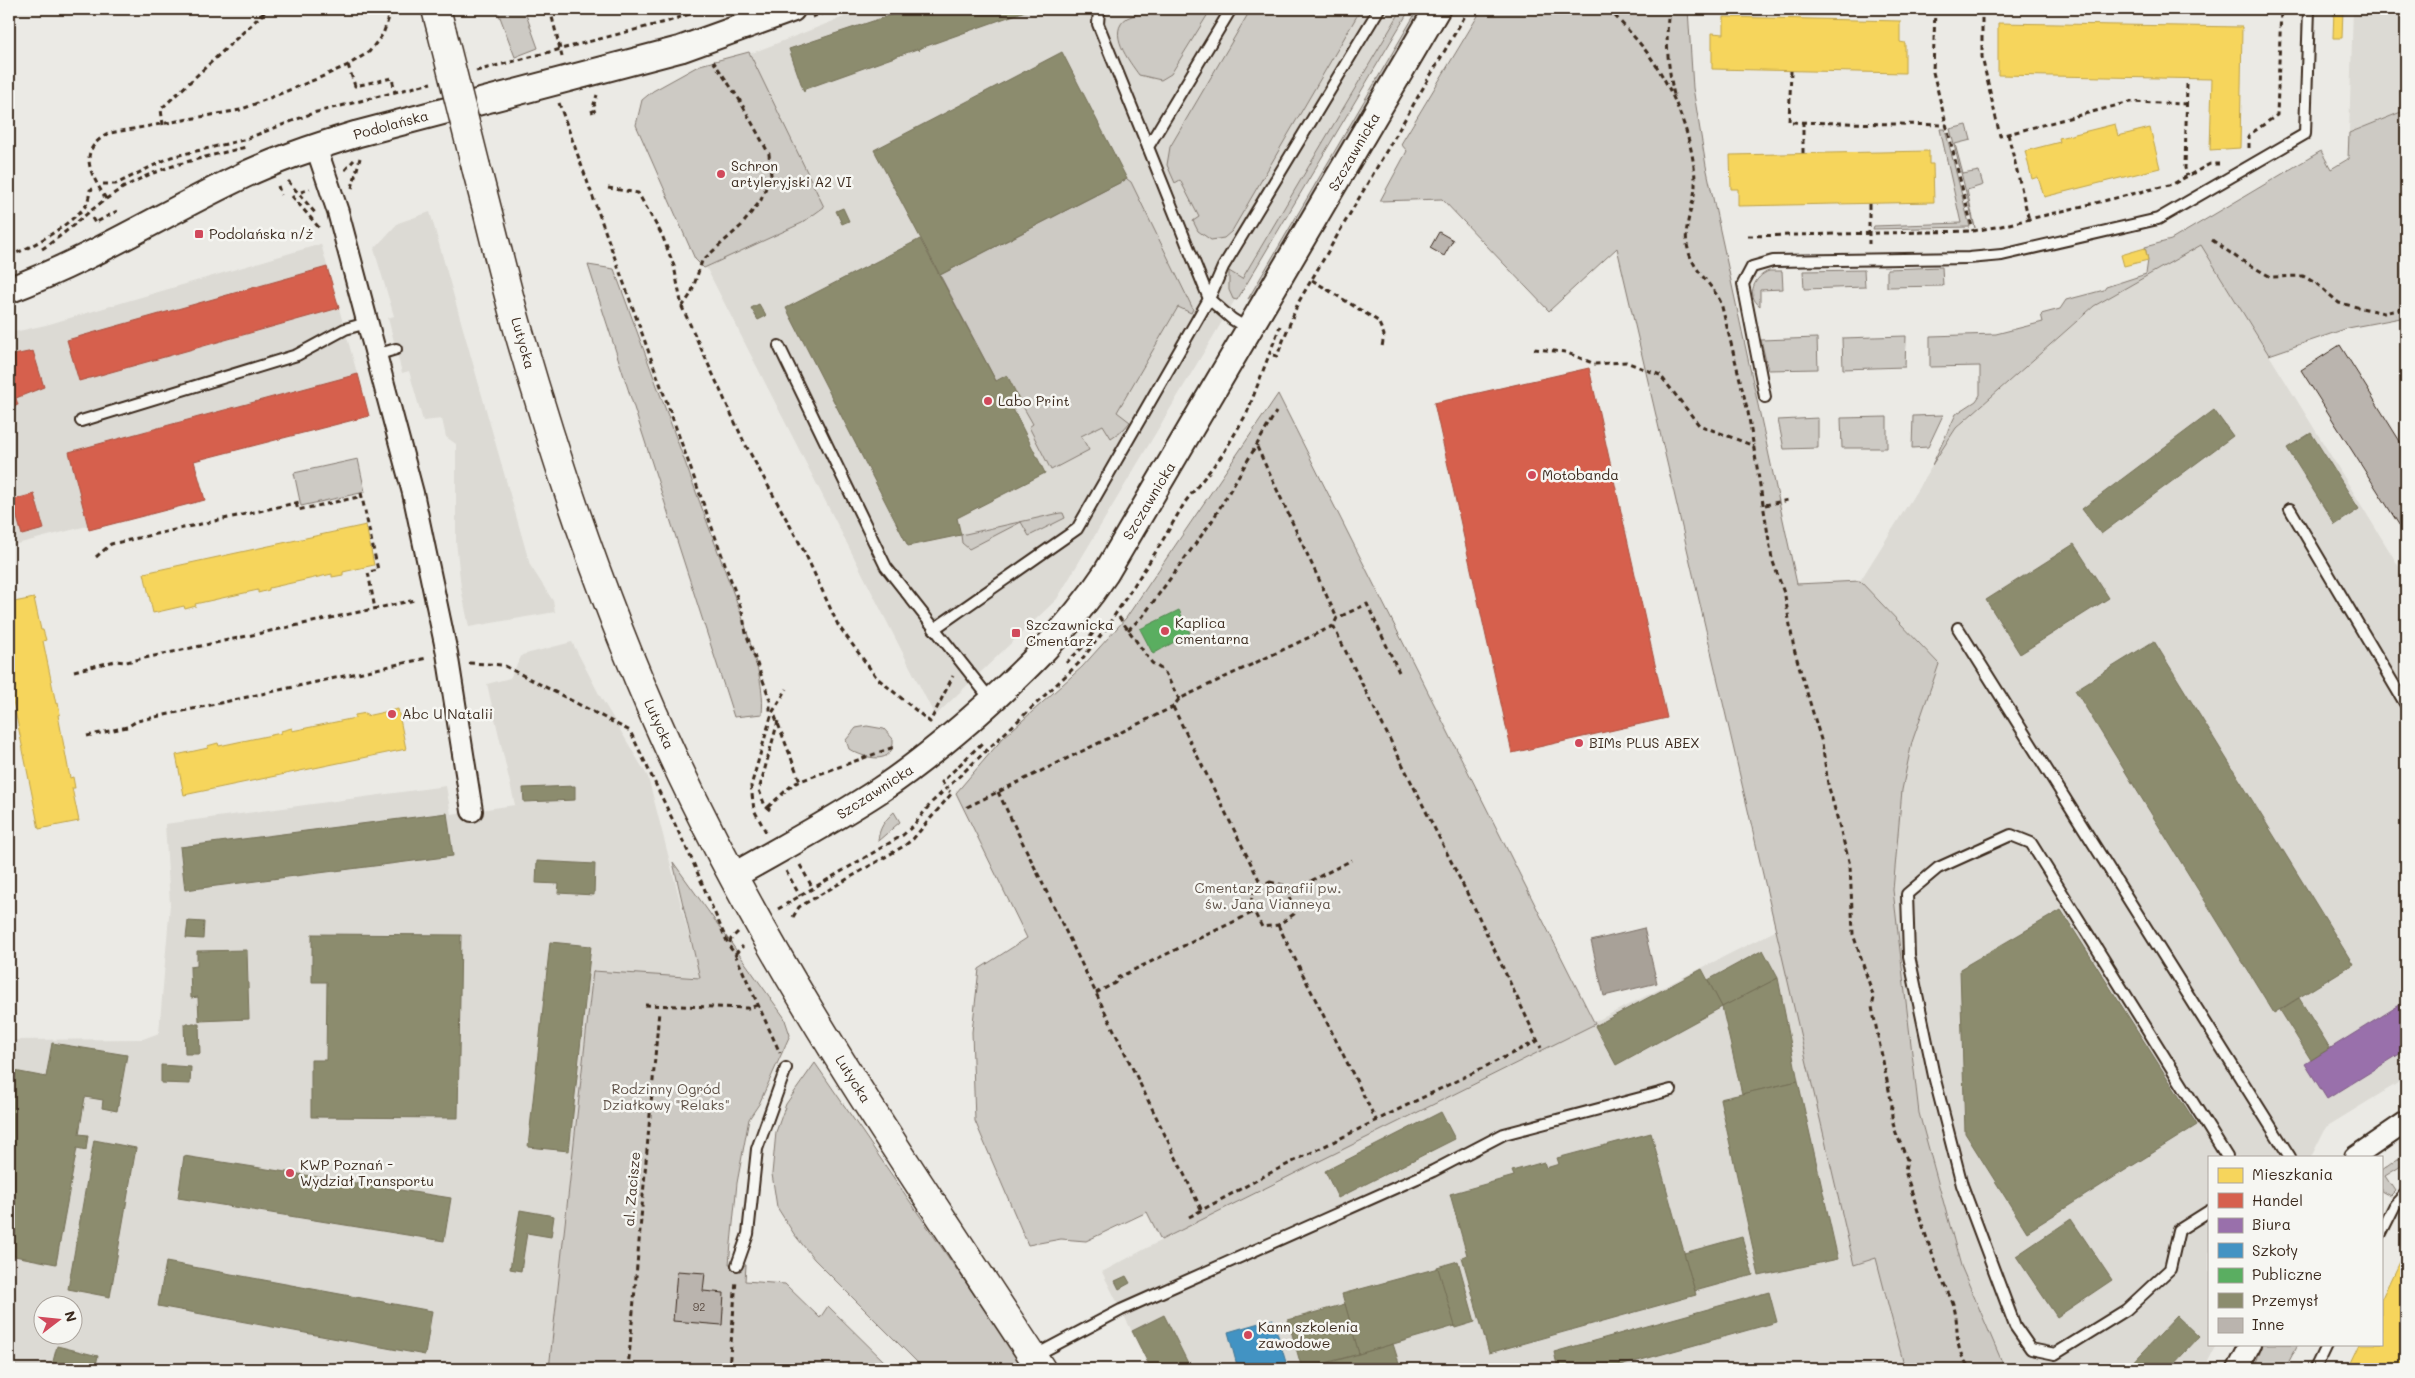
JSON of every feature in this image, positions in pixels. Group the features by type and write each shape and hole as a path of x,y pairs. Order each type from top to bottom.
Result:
{"main road":[{"name":"Lutycka","path":"439,20 520,335 568,490 603,587 663,735 733,876 793,981 856,1084 1037,1363"}],"street":[{"name":"Podolańska","path":"9,290 54,272 234,180 316,147 357,146 681,49 792,9"},
{"name":"Szczawnicka","path":"733,876 881,790 925,759 1044,652 1092,594 1250,330 1437,9"},
{"path":"316,147 338,212 413,493 448,658 472,811"},
{"path":"2355,1156 2406,1122"},
{"path":"2238,1369 2250,1346"}],"lane":[{"path":"1101,9 1099,10 1098,24 1209,299 1232,319 1250,330"},
{"path":"1148,148 1231,9"},
{"path":"934,629 1077,529 1209,299 1223,266 1379,9"},
{"path":"1765,397 1743,284 1752,267 1773,261 1969,258 2002,255 2158,219 2305,134 2309,9"},
{"path":"81,421 296,355 345,329 368,322"},
{"path":"779,346 886,567 991,701"},
{"path":"376,354 396,349"},
{"path":"2290,509 2406,705"},
{"path":"1958,628 2289,1156"},
{"path":"2208,1212 2179,1230 2170,1268 2126,1310 2056,1354 2031,1350 2015,1326 1962,1185 1934,1076 1909,956 1908,894 1938,868 2011,835 2030,843 2226,1156"},
{"path":"737,1265 748,1234 757,1149 786,1068"},
{"path":"1037,1363 1121,1310 1433,1171 1504,1134 1671,1090"},
{"path":"2382,1231 2395,1205 2406,1193"},
{"path":"2315,1369 2326,1346"}],"path":[{"path":"163,125 161,109 268,9"},
{"path":"106,199 90,172 89,154 100,138 110,133 240,110 348,66 369,52 383,34 392,9"},
{"path":"550,9 562,58"},
{"path":"469,73 668,22 704,9"},
{"path":"1273,355 1277,356 1294,312 1469,9"},
{"path":"1609,9 1649,55 1674,99"},
{"path":"1669,9 1666,27 1669,72 1674,99 1690,149 1695,186 1686,227 1687,248 1694,267 1714,288 1721,303 1754,446 1765,505 1772,559 1785,596 1794,648 1822,743 1828,784 1850,865 1853,934 1874,998 1872,1007 1892,1104 1896,1136 1908,1160 1905,1171 1942,1281 1952,1301 1959,1326 1957,1339 1961,1357 1971,1369"},
{"path":"1934,9 1933,72 1973,231"},
{"path":"1982,9 1982,57 2000,136 2130,102 2186,104"},
{"path":"2249,153 2249,135 2277,115 2281,9"},
{"path":"682,307 691,294 702,261 742,226 761,200 770,175 769,154 739,99 710,56"},
{"path":"348,66 355,86 392,78 395,92"},
{"path":"1791,71 1789,122 1946,124"},
{"path":"103,184 116,184 171,157 259,136 314,113 432,82"},
{"path":"2187,84 2185,168 2187,176"},
{"path":"554,100 562,108 742,611 746,633 770,700 770,711"},
{"path":"591,112 596,110"},
{"path":"566,120 572,118"},
{"path":"1803,122 1803,153"},
{"path":"2008,134 2029,220"},
{"path":"338,212 351,194 358,168 359,145 339,177"},
{"path":"1748,236 1973,231 2029,220 2173,184 2210,164 2220,164"},
{"path":"608,188 638,193 662,235 674,266 682,307 744,442 805,553 835,618 877,678 930,722 960,662"},
{"path":"9,256 36,244 85,209 89,200 90,190 93,189"},
{"path":"292,196 323,233"},
{"path":"1869,204 1870,260"},
{"path":"92,218 95,223 117,211"},
{"path":"2212,240 2239,260 2271,277 2303,276 2317,284 2339,303 2384,313 2406,308"},
{"path":"1312,280 1378,321 1384,335 1382,347"},
{"path":"1534,349 1565,352 1595,364 1626,362 1660,375 1699,425 1754,446"},
{"path":"1128,630 1143,616 1212,521 1276,412"},
{"path":"1256,446 1337,618"},
{"path":"96,557 111,544 298,503 298,510 362,494 378,570 368,572 375,609"},
{"path":"1765,505 1788,500"},
{"path":"74,671 115,661 126,662 435,596"},
{"path":"967,807 1173,707 1179,699 1333,626 1337,618 1367,604 1399,672"},
{"path":"1119,617 1152,663 1164,671 1179,699"},
{"path":"1333,626 1475,909 1540,1048"},
{"path":"87,736 127,728 137,720 448,658 503,665 630,731 692,860 786,1068"},
{"path":"757,816 751,797 753,775 772,713 787,688"},
{"path":"1173,707 1262,886"},
{"path":"775,716 800,781"},
{"path":"778,721 759,785 760,796 765,806 769,808 792,785 800,781 894,747"},
{"path":"793,917 799,907 816,895 913,838 952,794 949,791"},
{"path":"998,792 1202,1211"},
{"path":"1287,893 1352,860"},
{"path":"800,864 811,885"},
{"path":"786,872 800,896"},
{"path":"1270,882 1283,885 1287,893 1295,909 1294,914 1278,925 1262,927 1250,904 1255,890 1270,882"},
{"path":"1096,992 1115,983 1117,978 1254,912"},
{"path":"1278,925 1378,1122"},
{"path":"730,946 731,939 736,934"},
{"path":"735,954 743,946"},
{"path":"645,1005 748,1008 758,1005"},
{"name":"al. Zacisze","path":"628,1369 659,1011"},
{"path":"1189,1217 1268,1174 1378,1122 1537,1041"},
{"path":"729,1369 737,1265"}],"shaded area":[{"path":"864,9 1408,9 1057,599 935,716 706,267 817,208 742,57"},
{"path":"2353,9 2406,9 2406,110 2349,133"},
{"path":"430,212 530,565 553,601 555,612 469,627 461,588 456,541 456,444 446,437 442,419 423,421 409,371 402,373 388,318 394,316 374,249 398,223"},
{"path":"321,244 369,416 194,460 205,500 89,530 87,526 9,546 9,323 11,323 14,332 46,325"},
{"path":"2201,244 2406,578 2406,1078 2326,1127 2312,1156 2208,1156 2208,1346 2216,1346 2204,1369 2005,1369 1961,1266 1919,1113 1893,890 1902,790 1912,742 1939,664 1860,581 1956,428 2094,306"},
{"name":"KWP Poznań - Wydział Transportu","path":"572,642 600,696 648,777 700,978 593,972 549,1369 9,1369 9,1040 143,1039 159,1033 170,904 165,824 446,786 451,814 515,805 487,684 510,678 522,655"},
{"path":"1644,928 1657,983 1604,996 1591,941"},
{"path":"1777,930 1854,1265 1876,1258 1905,1369 1151,1369 1102,1272 1175,1233"}],"green space":[{"path":"497,9 524,9 538,48 515,57"},
{"path":"1154,9 1207,9 1208,14 1171,74 1161,80 1139,75 1125,55 1119,38 1121,24 1127,18"},
{"path":"1251,9 1361,9 1232,231 1224,238 1211,240 1198,231 1193,221 1199,217 1180,180 1175,183 1167,165 1170,147"},
{"path":"1402,9 1410,9 1237,300 1233,299 1229,290 1229,271 1242,279"},
{"path":"1418,9 1427,9 1262,287 1248,299"},
{"path":"1482,9 1688,9 1693,88 1706,166 1797,584 1860,581 1939,664 1912,742 1902,790 1893,890 1919,1113 1961,1266 2005,1369 1905,1369 1876,1258 1854,1265 1617,248 1549,311 1442,199 1380,201 1407,151 1401,144"},
{"path":"749,52 824,207 802,223 704,268 695,259 636,125 642,100 653,91 700,65"},
{"path":"2406,110 2406,317 2348,328 2269,355 2201,245 2094,306 1956,428 1932,465 1956,414 1976,401 1980,395 1980,366 1930,367 1930,336 1996,334 2043,322 2041,314 2060,309 2066,300 2104,290 2106,287 2146,274 2148,260 2145,247 2171,240 2321,151 2331,169 2348,159 2349,133"},
{"path":"1967,125 1971,140 1955,144 1963,174 1979,171 1983,185 1967,190 1975,228 1950,129"},
{"path":"1940,129 1945,129 1970,227 1873,229 1874,226 1961,223"},
{"path":"1127,179 1131,182 1193,309 1191,313 1178,307 1117,412 1130,422 1124,429 1111,438 1103,425 1081,436 1089,450 1051,470 1029,427 1033,424 1021,403 996,381 940,275"},
{"path":"588,265 614,269 745,625 760,680 762,714 734,717"},
{"path":"1942,267 1943,286 1887,287 1887,269"},
{"path":"1864,270 1865,287 1804,289 1803,271"},
{"path":"1782,271 1783,289 1760,290 1760,306 1753,297 1754,286 1764,273"},
{"path":"1906,336 1905,367 1843,369 1842,338"},
{"path":"1817,338 1818,369 1768,370 1761,340"},
{"name":"Cmentarz parafii pw. św. Jana Vianneya","path":"1278,394 1595,1024 1161,1240 1147,1212 1086,1241 1061,1239 1028,1245 975,1121 972,1032 979,969 1027,938 956,793 1003,738 1082,667 1126,618"},
{"path":"1943,415 1928,447 1912,448 1913,416"},
{"path":"1887,417 1887,448 1842,448 1841,418"},
{"path":"1818,418 1818,448 1784,449 1778,420"},
{"path":"358,459 365,492 301,506 294,473"},
{"path":"1060,513 1063,513 1065,518 1029,536 1021,522 969,549 962,543 961,535"},
{"path":"867,726 884,729 893,739 892,748 884,757 870,757 849,749 846,740 856,728"},
{"path":"894,812 900,822 878,841 883,825"},
{"name":"Rodzinny Ogród Działkowy \"Relaks\"","path":"673,862 784,1017 790,1035 759,1104 749,1119 737,1183 729,1264 746,1265 745,1281 785,1284 820,1318 828,1306 892,1369 549,1369 593,971 700,978"},
{"path":"815,1063 1025,1369 924,1369 814,1259 794,1234 777,1207 772,1174 776,1132 786,1104"},
{"path":"2406,1153 2406,1163 2385,1176 2395,1191 2390,1196 2382,1192 2382,1170"},
{"path":"2262,1346 2297,1346 2285,1369 2254,1369"}],"building: Mieszkania":[{"path":"2334,9 2343,9 2342,38 2333,38"},
{"path":"1724,17 1900,21 1900,42 1905,43 1905,73 1712,69 1712,33 1724,34"},
{"path":"1998,23 2242,27 2240,148 2210,150 2212,79 1998,75"},
{"path":"2115,124 2118,136 2150,128 2160,168 2044,197 2038,177 2032,179 2025,151 2060,142 2059,138"},
{"path":"1929,151 1929,164 1933,164 1934,202 1738,206 1738,189 1731,189 1730,155"},
{"path":"2145,248 2148,260 2124,266 2121,255"},
{"path":"366,525 374,565 343,572 343,575 332,577 332,574 269,588 269,590 258,593 258,590 195,604 196,606 185,609 184,606 153,613 144,573"},
{"path":"34,598 41,630 43,630 46,640 43,641 56,704 58,703 60,714 58,715 70,778 73,777 75,788 72,788 79,821 39,829 9,681 9,603"},
{"path":"398,709 406,749 184,795 176,755 208,748 207,746 218,743 219,746 281,733 281,731 292,728 292,731 355,718 355,715 366,713 366,716"},
{"path":"2406,1247 2406,1369 2348,1369 2359,1346 2382,1346 2382,1298"}],"building: Handel":[{"path":"327,267 339,308 79,381 67,340"},
{"path":"33,351 44,387 16,398 18,405 9,407 9,356"},
{"path":"1589,368 1667,718 1512,753 1434,403"},
{"path":"358,374 369,416 194,461 205,500 89,530 69,452"},
{"path":"34,494 44,529 22,535 12,500"}],"building: Biura":[{"path":"2406,1001 2406,1050 2327,1099 2305,1064"}],"building: Szkoły":[{"path":"1273,1319 1288,1369 1238,1369 1228,1332"}],"building: Publiczne":[{"name":"Kaplica cmentarna","path":"1179,610 1190,633 1153,654 1140,629"}],"building: Przemysł":[{"path":"902,9 1031,9 918,49 919,51 917,49 805,89 804,92 789,49 903,11"},
{"path":"1062,52 1127,179 940,275 874,150"},
{"path":"843,208 849,221 842,224 836,211"},
{"path":"920,239 996,381 1007,375 1021,403 1012,407 1045,473 957,518 961,535 908,546 786,308"},
{"path":"759,304 766,316 758,320 751,308"},
{"path":"2214,410 2233,436 2101,534 2082,509"},
{"path":"2311,433 2359,509 2335,525 2287,448"},
{"path":"2074,544 2109,598 2020,654 1986,600"},
{"path":"2154,641 2353,964 2274,1013 2075,690"},
{"path":"575,786 575,800 524,802 523,788"},
{"path":"447,813 453,856 185,890 180,847"},
{"path":"537,861 595,864 594,895 558,893 559,884 536,883"},
{"path":"2061,910 2197,1125 2027,1232 1965,1133 1960,969"},
{"path":"188,921 204,922 203,939 186,938"},
{"path":"312,934 461,935 458,1118 311,1117 311,1060 326,1060 327,982 312,982"},
{"path":"550,942 591,946 569,1151 528,1147"},
{"path":"247,950 249,1019 199,1021 198,997 191,998 190,967 197,966 197,951"},
{"path":"1763,950 1778,978 1722,1007 1708,980"},
{"path":"1702,969 1722,1007 1616,1065 1595,1026"},
{"path":"1778,978 1798,1081 1742,1094 1722,1007"},
{"path":"2299,998 2330,1048 2311,1060 2280,1010"},
{"path":"184,1024 199,1024 200,1054 185,1054"},
{"path":"52,1043 127,1055 117,1111 102,1108 103,1100 85,1097 79,1134 88,1135 86,1150 77,1148 56,1264 9,1255 9,1070 46,1077"},
{"path":"161,1065 191,1067 190,1084 161,1083"},
{"path":"1798,1081 1838,1259 1759,1276 1720,1099"},
{"path":"1441,1112 1455,1139 1338,1198 1325,1171"},
{"path":"1651,1133 1696,1295 1489,1353 1462,1257 1467,1255 1450,1194 1514,1176 1512,1171 1544,1162 1546,1168 1559,1164 1557,1158"},
{"path":"94,1140 136,1148 110,1297 68,1289"},
{"path":"184,1156 451,1198 444,1241 178,1198"},
{"path":"520,1210 554,1216 551,1237 527,1233 521,1271 510,1269"},
{"path":"2071,1219 2112,1280 2057,1317 2016,1256"},
{"path":"1742,1237 1753,1275 1695,1291 1684,1253"},
{"path":"1458,1261 1475,1322 1455,1328 1437,1267"},
{"path":"166,1262 432,1311 425,1355 158,1306"},
{"path":"1438,1268 1455,1326 1359,1354 1342,1294"},
{"path":"1126,1276 1130,1283 1119,1289 1115,1281"},
{"path":"1769,1292 1777,1322 1609,1369 1558,1369 1554,1352"},
{"path":"1345,1304 1359,1354 1302,1369 1288,1320"},
{"path":"1164,1315 1191,1369 1151,1369 1132,1331"},
{"path":"2177,1316 2199,1337 2169,1369 2127,1369"},
{"path":"1393,1344 1401,1369 1307,1369 1359,1354"},
{"path":"57,1346 98,1356 95,1369 51,1369"}],"building: Inne":[{"path":"1439,232 1453,240 1444,256 1430,248"},
{"path":"2340,345 2406,451 2406,529 2403,531 2301,370"},
{"path":"677,1271 705,1273 703,1291 724,1293 722,1325 673,1321"}],"place":[{"name":"Schron artyleryjski A2 VI","path":"721,174"},
{"name":"Podolańska n/ż","path":"199,234"},
{"name":"Labo Print","path":"988,401"},
{"name":"Motobanda","path":"1532,475"},
{"name":"Kaplica cmentarna","path":"1165,631"},
{"name":"Szczawnicka Cmentarz","path":"1016,633"},
{"name":"Abc U Natalii","path":"392,714"},
{"name":"BIMs PLUS ABEX","path":"1579,743"},
{"name":"KWP Poznań - Wydział Transportu","path":"290,1173"},
{"name":"Kann szkolenia zawodowe","path":"1248,1335"}]}
